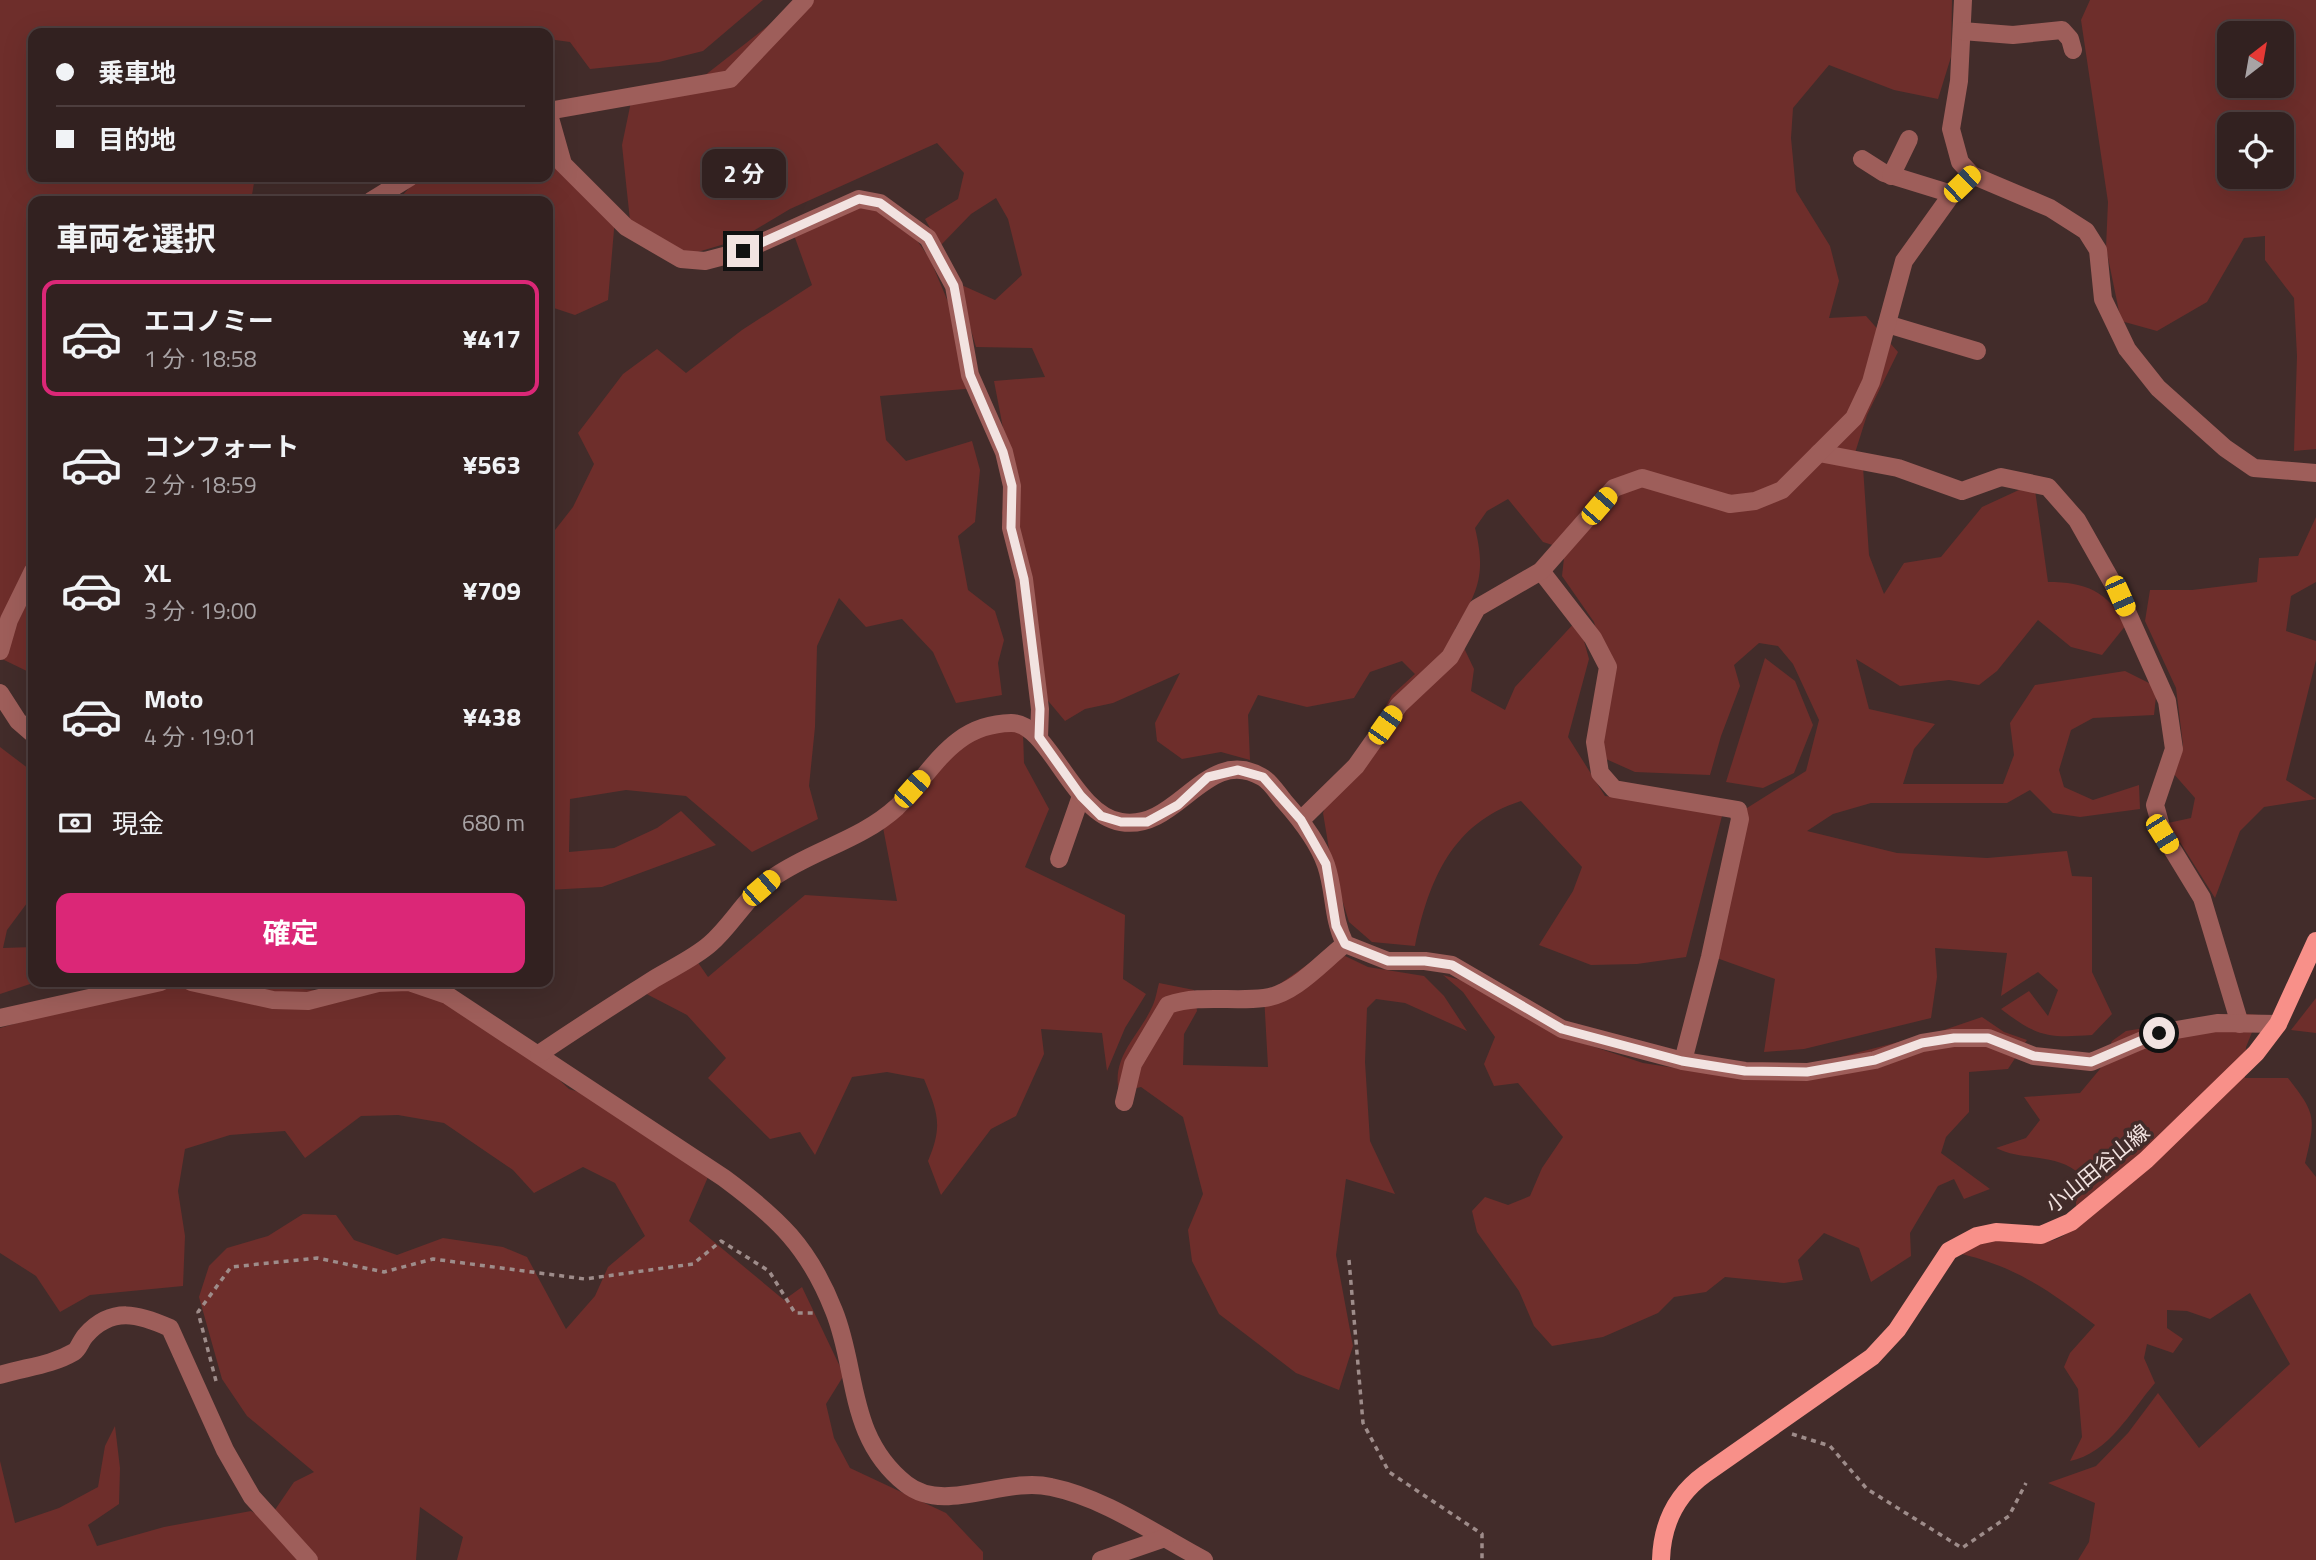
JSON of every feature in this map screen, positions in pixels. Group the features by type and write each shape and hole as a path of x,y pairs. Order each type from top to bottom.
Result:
{"main road":[{"name":"小山田谷山線","path":"1661,1560 1665,1530 1682,1494 1705,1474 1879,1351 1897,1330 1949,1251 1977,1236 1996,1232 2041,1235 2071,1222 2146,1160 2235,1076 2278,1024 2316,940"}],"street":[{"path":"553,110 716,84 730,79 805,0"},
{"path":"1964,0 1959,81 1951,129 1960,162 1972,175 2050,208 2085,231 2098,250 2103,299 2127,349 2158,388 2225,448 2254,468 2316,473"},
{"path":"1962,31 2013,35 2062,30 2070,39 2073,50"},
{"path":"553,128 564,164 626,227 681,259 705,261 743,251 859,199 880,203 928,238 954,286 970,375 1003,452 1012,486 1011,528 1024,579 1040,709 1039,737"},
{"path":"1891,176 1909,139"},
{"path":"1862,159 1891,176 1952,194"},
{"path":"1301,820 1356,766 1399,705 1450,657 1477,608 1541,571 1614,488 1642,478 1730,504 1755,501 1782,490 1854,418 1871,382 1904,261 1952,194 1972,175"},
{"path":"379,196 402,182"},
{"path":"1887,324 1977,351"},
{"path":"1819,453 1898,468 1962,491 2001,477 2048,487 2077,520 2120,596 2166,701 2174,749 2155,804 2162,834 2202,898 2241,1024"},
{"path":"1541,571 1593,638 1608,667 1595,743 1601,773 1614,789 1738,810 1740,819 1710,957 1682,1061"},
{"path":"0,651 9,620 28,581"},
{"path":"0,693 18,721 28,730"},
{"path":"539,1054 709,945 748,899 774,877 869,829 897,807 960,736 985,727 1015,722 1039,737 1081,796 1101,816 1121,822 1147,822 1178,805 1208,777 1238,770 1263,777 1301,820 1326,864 1336,926 1345,944 1388,961 1425,961 1452,965 1562,1029 1682,1061 1745,1071 1807,1072 1875,1060 1922,1043 1954,1038 1988,1038 2034,1056 2091,1062 2159,1033 2217,1023 2278,1024"},
{"path":"1059,859 1081,796"},
{"path":"1124,1102 1133,1064 1152,1027 1168,1005 1189,998 1266,998 1289,989 1345,944"},
{"path":"0,1018 139,987"},
{"path":"214,987 274,1000 307,1001 362,987"},
{"path":"424,987 447,995 539,1054 757,1202 799,1242 835,1314 857,1412 880,1454 907,1485 946,1498 1028,1484 1051,1487 1110,1509 1203,1560"},
{"path":"0,1375 41,1367 77,1350 87,1333 106,1318 124,1313 146,1317 170,1328 208,1414 252,1497 309,1560"},
{"path":"1101,1560 1165,1538"}],"path":[{"path":"218,1389 198,1312 231,1267 317,1258 384,1272 433,1259 585,1279 693,1264 721,1241 769,1270 796,1313 835,1314"},
{"path":"1349,1260 1363,1423 1389,1472 1482,1534 1482,1560"},
{"path":"1773,1428 1830,1446 1867,1489 1962,1548 2009,1516 2025,1483"}],"shaded area":[{"path":"0,0 763,0 703,51 659,62 590,69 570,42 553,40 553,28 28,28 28,182 254,182 252,196 28,196 28,672 0,658"},
{"path":"801,0 1952,0 1951,57 1938,99 1894,90 1829,65 1793,108 1791,138 1796,191 1830,246 1839,281 1829,318 1866,316 1898,352 1867,415 1854,456 1863,467 1869,555 1884,594 1904,563 1941,557 1982,507 2034,483 2048,582 2074,584 2094,591 2111,604 2126,625 2102,655 2071,647 2038,620 1997,671 1979,685 1949,680 1900,686 1856,659 1869,709 1935,724 1914,749 1903,784 2003,784 2014,755 2010,723 2035,685 2125,671 2157,687 2154,715 2093,718 2071,730 2059,770 2064,787 2093,800 2139,785 2140,809 2080,817 2053,813 2030,790 2007,803 1871,803 1833,814 1807,831 1897,853 1987,858 2067,851 2072,876 2092,877 2092,972 2112,1014 2092,1035 2043,1034 2001,1009 2029,991 2048,1016 2058,990 2038,972 2001,996 2007,953 1935,948 1937,977 1931,1018 1804,1049 1764,1052 1775,979 1714,957 1747,808 1806,771 1819,720 1793,664 1778,646 1759,643 1734,665 1740,686 1710,775 1635,772 1606,759 1599,725 1606,667 1594,622 1562,576 1565,549 1543,542 1508,499 1487,511 1475,528 1480,557 1478,581 1470,604 1455,629 1474,669 1471,691 1505,710 1515,687 1578,619 1589,659 1568,737 1605,796 1724,808 1686,957 1637,964 1591,965 1539,945 1573,891 1582,867 1521,801 1497,811 1477,824 1447,857 1428,899 1415,946 1372,942 1349,922 1332,867 1323,813 1330,794 1365,744 1392,695 1415,674 1402,661 1370,672 1354,698 1307,707 1258,695 1248,715 1250,760 1221,752 1182,759 1157,741 1155,723 1180,673 1113,703 1085,709 1065,721 1034,684 1015,553 1002,513 1006,493 1003,428 994,381 1045,377 1032,348 976,347 957,283 995,300 1022,275 1008,219 996,198 971,214 940,246 925,219 958,199 964,173 937,143 790,209 738,240 691,254 631,230 622,145 632,97 704,76"},
{"path":"2090,0 2316,0 2316,449 2294,451 2297,356 2294,298 2265,260 2265,236 2244,238 2207,302 2157,331 2121,321 2106,248 2108,202 2081,20"},
{"path":"553,162 615,218 608,300 575,315 553,308 553,196 402,196 414,182 553,182"},
{"path":"842,203 900,216 930,259 959,328 977,388 880,396 886,440 906,461 972,441 980,470 975,522 958,536 968,590 995,611 1004,640 998,663 1002,695 956,703 933,652 902,619 866,627 839,598 817,646 815,727 809,786 818,819 752,852 686,796 626,790 570,799 569,852 614,848 657,828 681,811 716,845 602,887 553,890 553,533 573,507 594,464 578,433 623,374 657,349 686,373 742,330 812,285 790,224"},
{"path":"2316,517 2316,582 2291,596 2286,631 2316,641 2316,660 2286,780 2316,799 2264,807 2240,831 2215,898 2168,823 2191,818 2195,798 2173,773 2183,745 2176,688 2145,621 2150,590 2192,590 2257,582 2259,558 2298,556"},
{"path":"1765,658 1795,681 1813,725 1794,773 1763,788 1726,782"},
{"path":"963,728 1023,732 1024,763 1049,809 1025,867 1125,915 1123,979 1146,994 1125,1028 1107,1071 1102,1033 1041,1029 1044,1054 1016,1116 991,1129 941,1195 928,1161 936,1138 937,1120 924,1079 887,1072 852,1077 815,1155 800,1132 770,1139 708,1078 726,1058 687,1015 635,988 690,951 708,977 805,895 897,901 881,817"},
{"path":"0,747 28,768 28,902 7,930 3,948 28,947 28,985 0,994"},
{"path":"1345,956 1368,967 1424,976 1444,996 1467,1031 1405,1003 1376,999 1367,1008 1365,1062 1370,1141 1395,1194 1346,1179 1336,1255 1353,1346 1339,1390 1296,1373 1219,1314 1192,1261 1188,1230 1203,1194 1183,1117 1141,1087 1119,1092 1118,1079 1123,1057 1153,1005 1159,983 1194,990 1197,1011 1184,1034 1183,1065 1268,1067 1264,995 1314,960"},
{"path":"1443,975 1488,988 1555,1034 1643,1063 1752,1080 1941,1031 1982,1017 2004,1032 2027,1040 2008,1069 1969,1072 1969,1112 1946,1137 1941,1153 1990,1189 1964,1199 1954,1179 1938,1186 1910,1233 1911,1256 1871,1282 1859,1248 1824,1233 1798,1260 1803,1280 1784,1283 1725,1277 1706,1292 1674,1297 1658,1313 1603,1337 1552,1346 1534,1326 1519,1291 1477,1232 1472,1211 1485,1197 1508,1205 1530,1196 1542,1168 1563,1137 1518,1083 1494,1086 1484,1064 1495,1037 1463,992"},
{"path":"175,987 274,987 356,993 419,987 511,1035 569,1089 619,1104 708,1177 689,1221 784,1300 802,1287 844,1375 826,1404 834,1438 850,1468 946,1513 983,1552 983,1560 457,1560 463,1537 420,1507 416,1560 0,1560 0,1461 15,1523 59,1508 98,1487 105,1446 115,1426 120,1468 119,1504 88,1525 97,1546 164,1527 251,1511 268,1520 294,1482 314,1472 247,1416 222,1379 199,1297 209,1266 227,1248 268,1236 303,1214 336,1215 354,1240 397,1255 443,1238 503,1247 527,1257 566,1329 595,1296 608,1267 645,1236 615,1183 583,1167 534,1193 513,1170 444,1123 398,1115 361,1116 305,1158 285,1131 230,1135 185,1149 178,1191 185,1236 183,1286 90,1295 60,1312 36,1276 0,1253 0,1028 96,1000"},
{"path":"2316,998 2316,1033 2291,1030"},
{"path":"2236,1013 2259,1015 2246,1047 2245,1078 2288,1078 2304,1100 2311,1117 2311,1135 2305,1163 2316,1177 2316,1560 2078,1560 2089,1542 2095,1503 2048,1483 2096,1466 2128,1433 2158,1393 2199,1448 2290,1364 2250,1293 2210,1319 2187,1311 2167,1310 2167,1328 2183,1339 2173,1353 2147,1344 2144,1358 2155,1383 2107,1441 2084,1457 2070,1461 2082,1437 2078,1389 2064,1367 2070,1353 2095,1325 2033,1282 2000,1266 1962,1254 1971,1245 1982,1241 1994,1239 2045,1242 2060,1238 2076,1227 2076,1171 2067,1165 2047,1159 2016,1155 1996,1148 2026,1138 2040,1120 2024,1097 2080,1093 2100,1069 2112,1041 2126,1031"}],"route":[{"path":"743,251 859,199 880,203 928,238 954,286 970,375 985,403 1012,486 1011,528 1024,579 1040,709 1039,737 1077,792 1101,816 1121,822 1147,822 1178,805 1208,777 1238,770 1263,777 1301,820 1326,864 1336,926 1345,944 1366,955 1388,961 1425,961 1452,965 1562,1029 1682,1061 1745,1071 1807,1072 1875,1060 1922,1043 1954,1038 1988,1038 2034,1056 2091,1062 2159,1033"}]}
